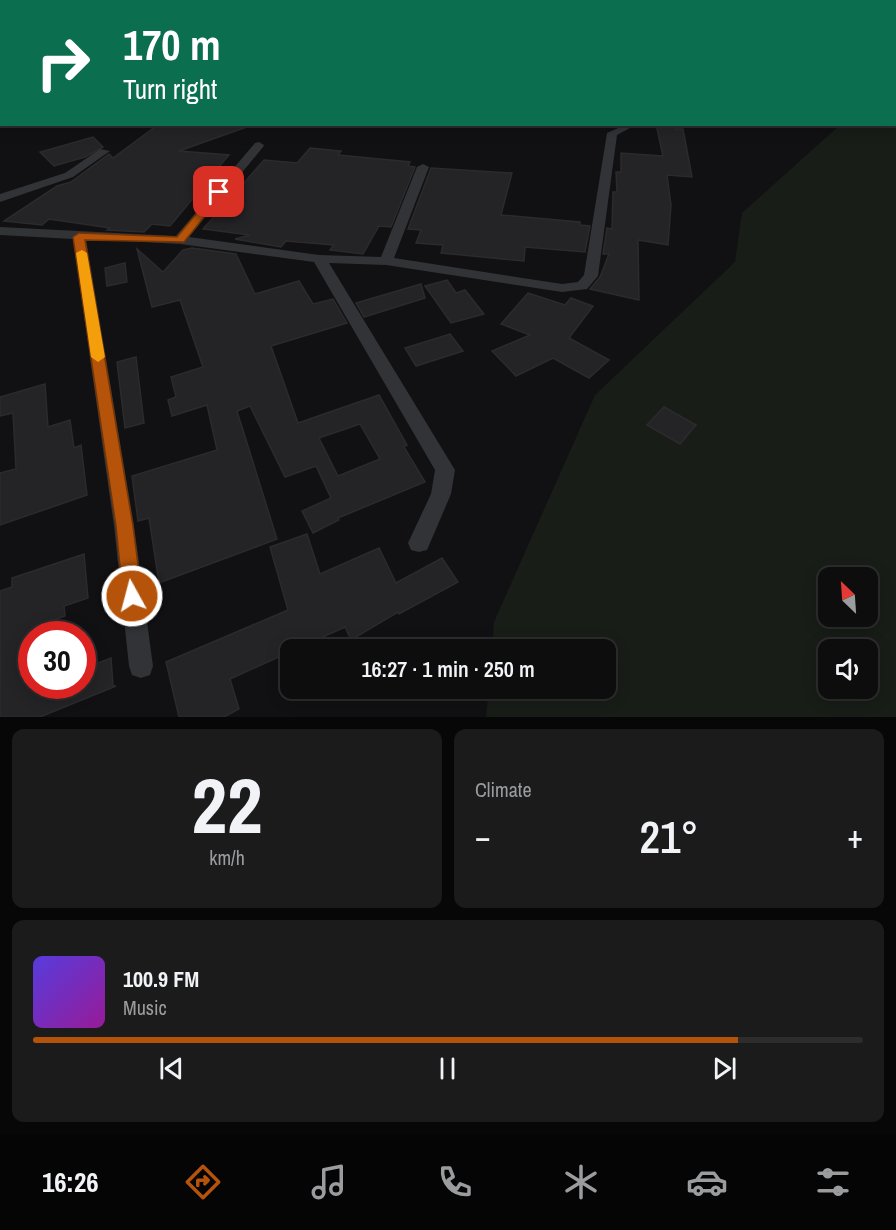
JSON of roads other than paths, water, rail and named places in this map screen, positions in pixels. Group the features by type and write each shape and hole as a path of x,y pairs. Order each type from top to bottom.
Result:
{"street":[{"path":"0,231 79,237 180,240 319,259 386,261 562,288 582,286 591,276 612,133 625,128"},
{"path":"180,240 259,145"},
{"path":"0,198 69,175 104,151"},
{"path":"386,261 423,167"},
{"path":"79,237 124,526 141,666"},
{"path":"319,259 445,470 441,494 419,543"}]}
